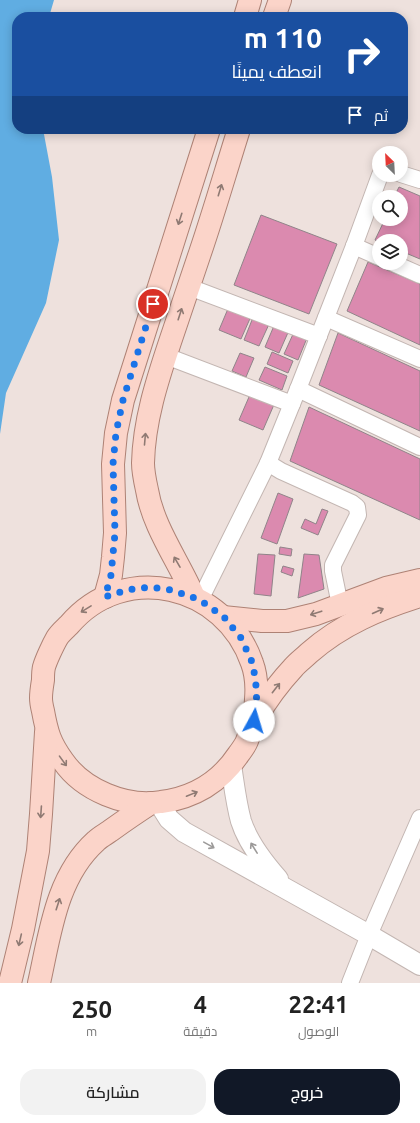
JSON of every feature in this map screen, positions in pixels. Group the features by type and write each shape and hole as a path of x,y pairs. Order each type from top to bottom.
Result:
{"main road":[{"path":"246,12 250,0"},
{"path":"276,12 280,0"},
{"path":"105,597 111,575 113,557 115,533 113,464 116,433 121,406 207,134"},
{"path":"197,598 155,519 147,491 143,464 150,407 237,134"},
{"path":"224,617 262,621 287,621 316,614 386,588 420,580"},
{"path":"10,983 23,928 38,851 42,814 46,731 41,700 44,668 57,638 78,614 105,597 127,590 150,587 172,590 197,598 224,617 241,638 253,664 257,693 254,721"},
{"path":"46,731 54,748 65,764 79,778 95,789 113,797 132,802 155,803 179,799 199,791 216,780 231,765 245,744 254,721 272,694 294,666 322,642 356,621 387,607 420,596"},
{"path":"39,983 53,918 64,885 79,860 96,841 129,817 155,803"}],"street":[{"path":"408,176 420,180"},
{"path":"197,598 268,463 319,336 377,182"},
{"path":"354,246 372,254"},
{"path":"408,270 420,275"},
{"path":"188,287 319,336"},
{"path":"326,318 420,359"},
{"path":"166,356 292,404"},
{"path":"298,389 420,447"},
{"path":"268,463 281,471 357,506 358,515 333,565 340,605"},
{"path":"231,765 236,799 242,822 252,845 267,867 288,889"},
{"path":"155,803 169,819 184,832 288,889 420,965"},
{"path":"350,983 369,935 420,818"}],"water":[{"path":"0,0 54,0 50,12 12,12 12,134 44,134 52,177 59,240 46,303 6,393 0,434"}],"building":[{"path":"399,187 406,190 398,190"},
{"path":"408,191 420,196 420,259 408,254 408,234 378,234 382,226 408,226"},
{"path":"261,215 337,244 309,314 234,285"},
{"path":"368,262 372,264 372,270 387,270 420,284 420,345 347,311"},
{"path":"230,304 252,314 241,339 219,330"},
{"path":"254,315 270,322 259,346 244,340"},
{"path":"276,321 290,328 279,353 265,347"},
{"path":"294,332 307,338 298,360 284,354"},
{"path":"338,333 420,371 420,431 319,385"},
{"path":"272,352 293,361 288,373 267,364"},
{"path":"240,353 254,358 246,377 232,371"},
{"path":"265,367 287,376 282,390 259,380"},
{"path":"252,390 276,400 263,430 239,420"},
{"path":"309,407 420,459 420,520 290,461"},
{"path":"278,493 293,499 277,544 261,538"},
{"path":"322,509 328,511 318,535 301,528 305,519 316,524"},
{"path":"280,547 292,549 291,556 279,554"},
{"path":"258,554 275,555 271,596 254,594"},
{"path":"304,554 319,555 324,589 298,598"},
{"path":"283,566 294,569 292,576 281,572"}],"route":[{"path":"153,304 123,400 116,433 113,464 115,533 111,575 105,597 127,590 150,587 172,590 200,600 224,617 241,638 253,664 257,693 254,721"}]}
